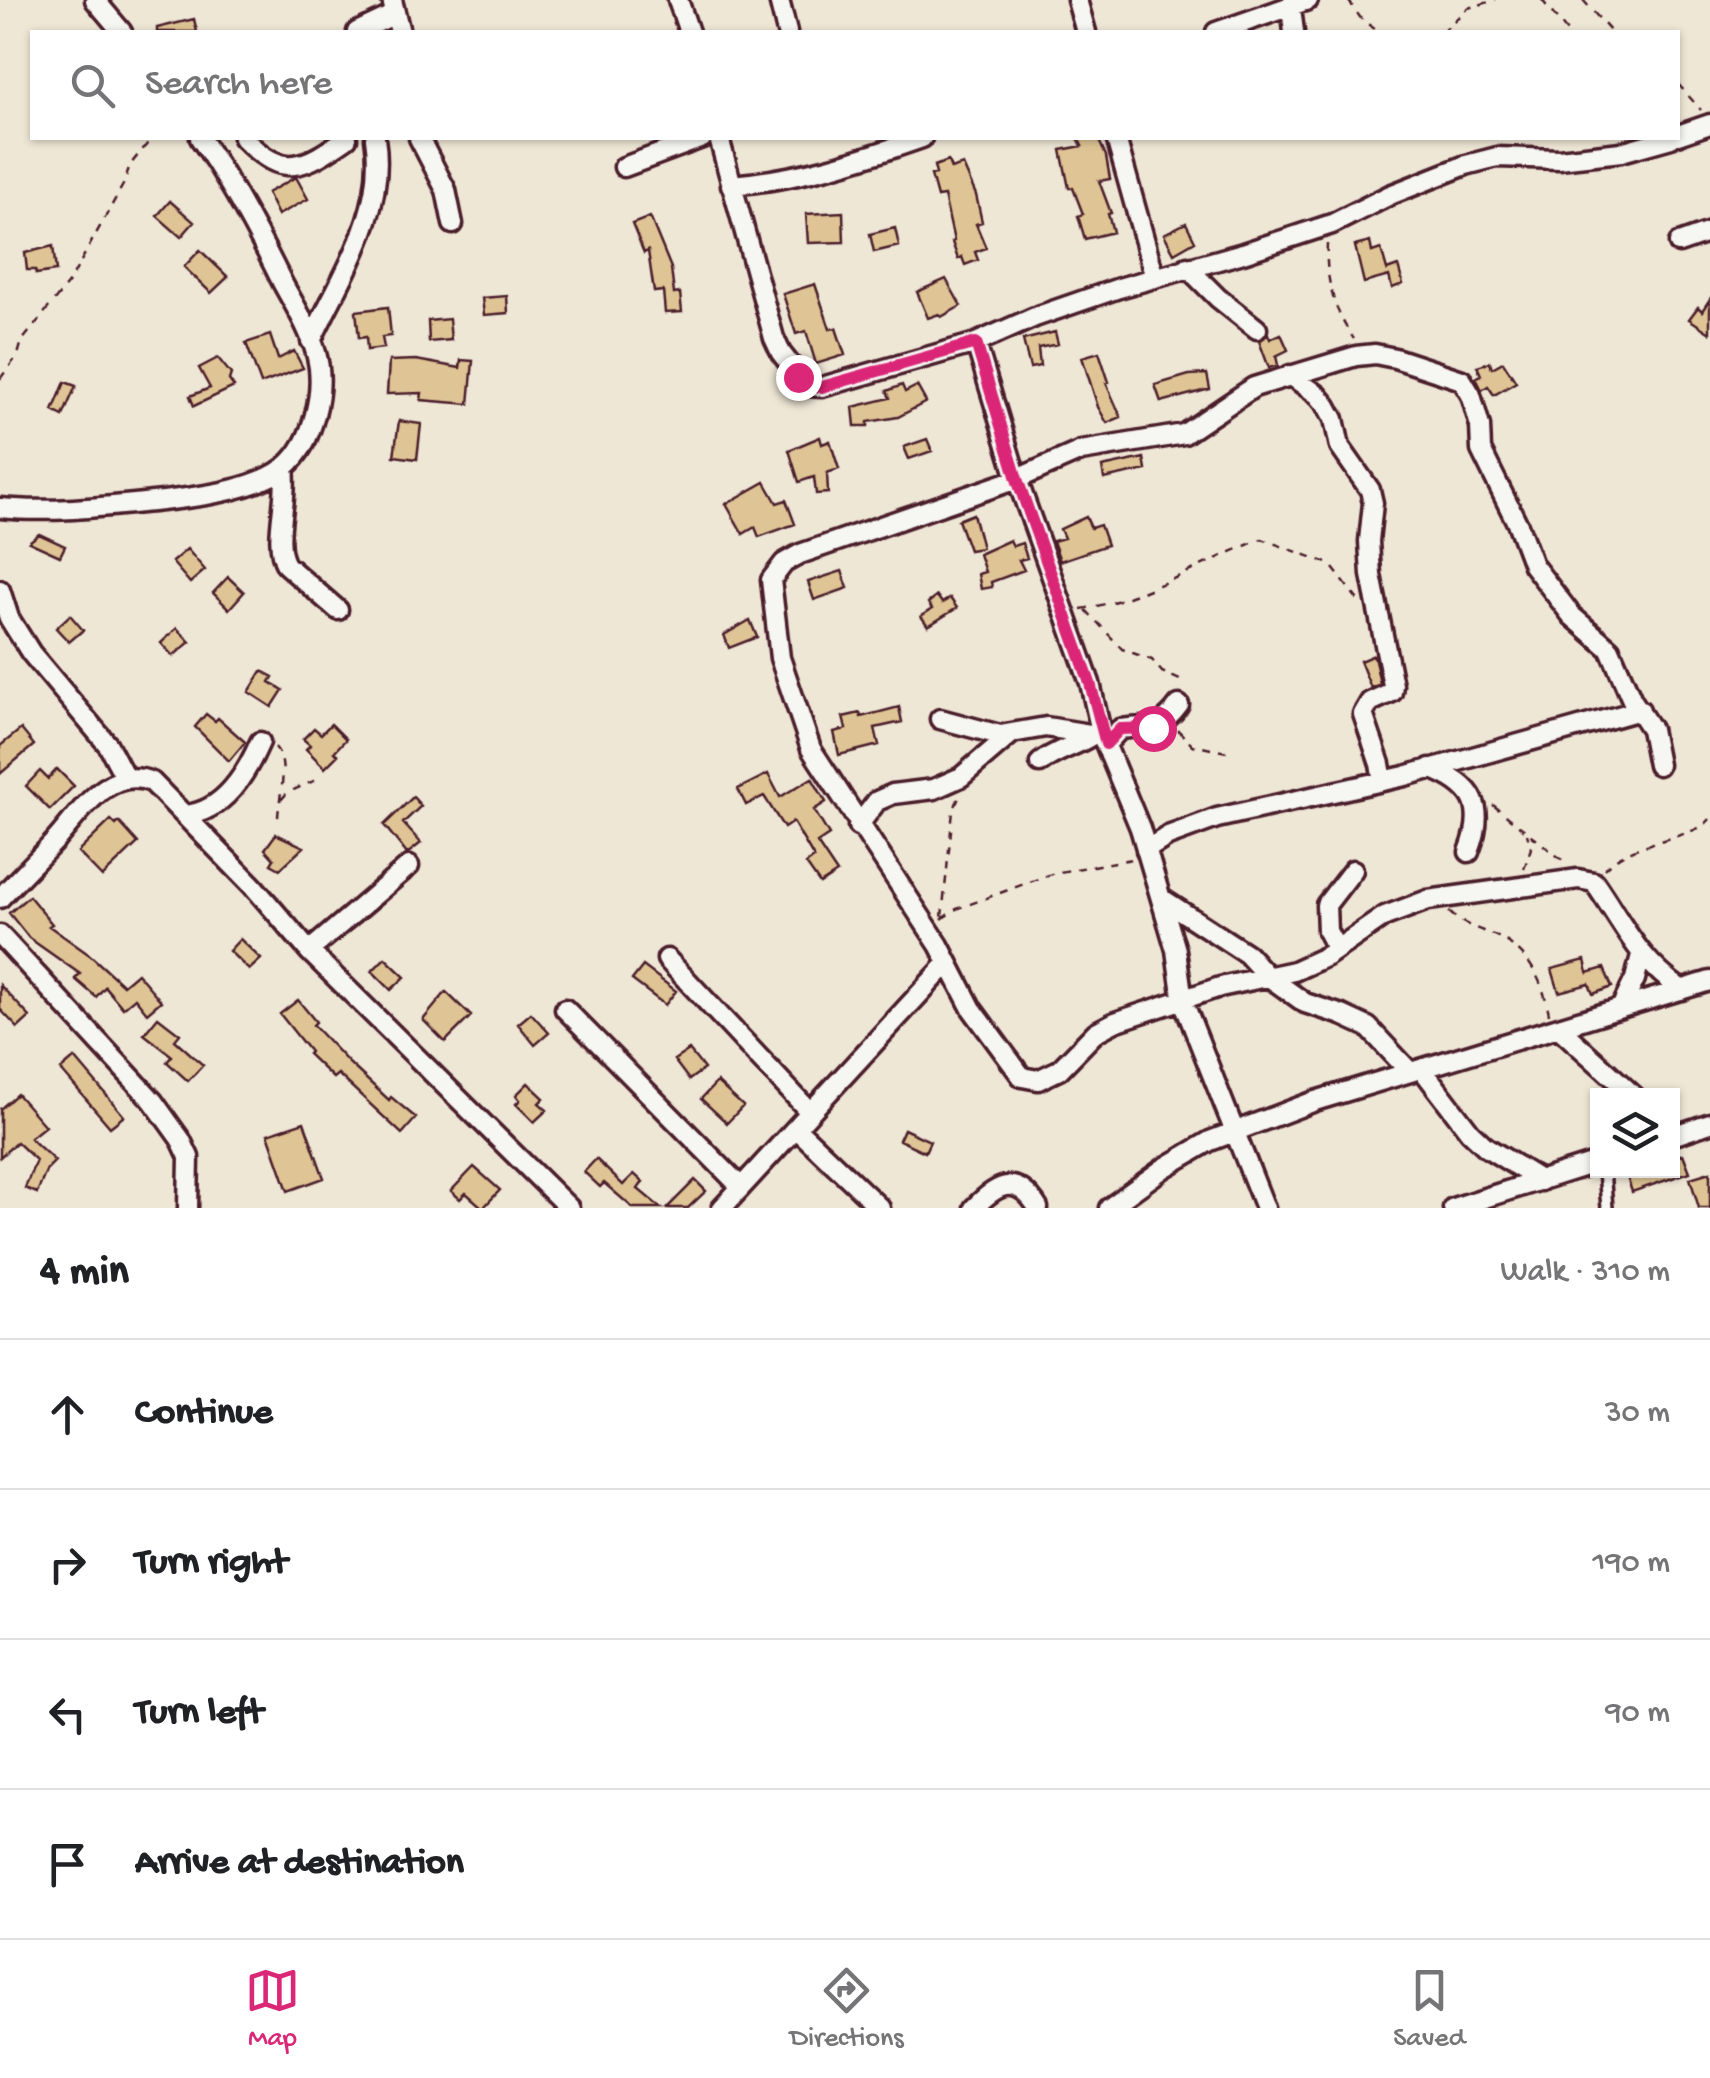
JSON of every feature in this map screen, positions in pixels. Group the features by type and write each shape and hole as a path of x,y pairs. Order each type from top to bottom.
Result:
{"street":[{"path":"96,0 120,30"},
{"path":"678,0 688,30"},
{"path":"779,0 786,30"},
{"path":"1077,0 1085,30"},
{"path":"1222,30 1308,0"},
{"path":"1290,8 1294,30"},
{"path":"362,30 396,15"},
{"path":"1680,134 1710,124"},
{"path":"0,508 76,508 224,491 284,468 301,448 316,409 317,355 254,226 201,140"},
{"path":"245,140 259,155 291,167 317,158 343,140"},
{"path":"311,340 360,244 377,171 376,140"},
{"path":"420,140 446,190 453,224"},
{"path":"624,167 697,140"},
{"path":"720,140 774,338 807,386 822,387 976,343 1036,318 1155,278 1332,224 1443,172 1497,157 1559,158 1644,147 1663,140"},
{"path":"731,185 835,169 916,140"},
{"path":"1117,140 1155,278"},
{"path":"1678,243 1710,232"},
{"path":"1186,268 1257,328"},
{"path":"976,343 1017,479 1090,683 1100,739 1161,898 1176,950 1184,1001 1266,1208"},
{"path":"1658,765 1651,729 1610,648 1572,616 1533,565 1481,450 1480,426 1462,380 1376,354 1254,387 1184,434 1081,451 1017,479 800,554 784,563 771,580 780,658 811,749 939,945 972,1009 1022,1077 1038,1080 1058,1070 1096,1032 1115,1022 1220,987 1294,971 1384,916 1437,899 1512,889 1589,881 1641,955 1682,990"},
{"path":"1290,375 1327,406 1340,446 1370,490 1374,503 1370,522 1371,575 1393,685 1392,692 1370,702 1363,714 1383,781"},
{"path":"284,468 287,498 280,544 282,557 338,610"},
{"path":"0,590 9,618 31,654 108,745 125,777"},
{"path":"1040,763 1055,751 1100,739 1120,729 1153,728 1179,705"},
{"path":"1147,854 1168,836 1216,818 1383,781 1640,710"},
{"path":"940,719 1010,735 1046,728 1100,739"},
{"path":"858,826 877,801 893,794 934,789 961,776 1010,735"},
{"path":"186,815 202,812 222,800 252,760 260,742"},
{"path":"1430,768 1457,780 1472,796 1477,818 1469,852"},
{"path":"0,898 87,803 125,777 152,782 309,951 569,1208"},
{"path":"309,951 409,866"},
{"path":"1336,948 1326,932 1326,905 1353,870"},
{"path":"1161,898 1248,954 1266,975 1304,1003 1342,1014 1368,1027 1416,1071 1486,1147 1541,1181"},
{"path":"0,935 153,1101 182,1140 189,1157 188,1208"},
{"path":"1620,1008 1635,979 1641,955"},
{"path":"667,959 810,1112"},
{"path":"722,1208 948,964"},
{"path":"1109,1208 1164,1168 1235,1131 1315,1101 1710,982"},
{"path":"565,1009 741,1187"},
{"path":"1557,1028 1625,1088"},
{"path":"1680,1133 1710,1122"},
{"path":"796,1128 880,1208"},
{"path":"1453,1208 1590,1165"},
{"path":"974,1208 988,1193 1010,1186 1019,1186 1038,1208"}],"lane":[{"path":"1605,1178 1609,1208"}],"path":[{"path":"1348,0 1362,20 1376,30"},
{"path":"1444,30 1468,8 1496,0"},
{"path":"1542,0 1565,30"},
{"path":"1583,0 1610,30"},
{"path":"1590,6 1592,0"},
{"path":"1680,86 1710,124"},
{"path":"0,380 18,355 22,341 70,281 130,165 150,140"},
{"path":"1332,224 1327,263 1338,316 1360,346 1376,354"},
{"path":"1064,612 1085,609 1189,573 1262,539 1330,564 1361,604"},
{"path":"1085,609 1122,649 1152,660 1162,672 1180,680"},
{"path":"1163,723 1177,729 1192,745 1231,753"},
{"path":"260,742 276,747 282,755 285,771 278,824"},
{"path":"939,945 945,871 953,812 962,790 961,776"},
{"path":"280,802 287,793 318,779"},
{"path":"1472,796 1491,803 1589,881 1622,855 1703,828 1710,819"},
{"path":"1512,889 1530,856 1526,833"},
{"path":"942,919 954,910 1054,873 1147,854"},
{"path":"1437,899 1466,925 1503,939 1529,963 1542,980 1557,1028"}],"building":[{"path":"194,19 197,30 157,30"},
{"path":"1079,140 1099,140 1106,156 1110,179 1099,181 1111,213 1108,214 1113,232 1085,239 1078,216 1083,214 1073,188 1069,188 1061,150 1082,146"},
{"path":"948,161 951,169 963,165 982,222 976,224 986,248 975,252 978,260 965,265 962,257 958,259 952,242 944,196 937,197 931,175 936,174 934,166"},
{"path":"296,177 308,199 278,215 267,193"},
{"path":"170,201 194,222 181,237 157,216"},
{"path":"843,212 844,242 808,243 806,214"},
{"path":"650,217 671,268 674,294 680,293 682,312 665,313 663,291 654,292 648,251 644,253 632,224"},
{"path":"1186,223 1195,241 1174,253 1164,234"},
{"path":"895,228 899,246 874,252 870,234"},
{"path":"1370,242 1372,252 1381,249 1387,270 1398,266 1403,284 1392,288 1389,276 1364,283 1355,246"},
{"path":"53,246 56,271 36,274 35,270 27,270 25,253"},
{"path":"200,250 228,277 211,293 184,267"},
{"path":"946,279 961,306 941,317 939,314 928,318 917,292"},
{"path":"815,284 830,329 836,328 845,355 816,364 806,331 796,334 783,294"},
{"path":"507,296 508,313 484,315 482,298"},
{"path":"1710,299 1710,333 1689,319 1698,307 1702,311"},
{"path":"388,307 391,336 382,337 384,348 367,350 366,337 359,338 356,311"},
{"path":"449,319 451,340 429,342 428,321"},
{"path":"1055,332 1058,344 1038,348 1040,366 1030,368 1023,340"},
{"path":"1268,334 1270,339 1281,334 1288,350 1276,356 1278,365 1269,368 1259,341"},
{"path":"270,335 278,359 294,351 303,368 261,384 246,343"},
{"path":"1099,352 1109,382 1106,383 1121,417 1107,423 1082,357"},
{"path":"218,358 231,374 229,380 234,387 194,406 190,396 210,388 199,368"},
{"path":"416,360 460,368 461,360 473,361 469,404 421,400 422,393 387,394 389,361"},
{"path":"1490,362 1492,368 1503,362 1516,382 1494,395 1488,386 1482,390 1476,378 1481,375 1477,366"},
{"path":"1207,374 1210,389 1161,402 1155,385"},
{"path":"65,382 76,386 63,416 53,411"},
{"path":"902,385 905,392 917,386 926,402 898,417 855,426 853,407 890,398 887,391"},
{"path":"399,421 421,424 417,459 394,456"},
{"path":"820,437 822,444 830,441 839,469 827,473 828,493 816,494 814,477 799,482 789,450"},
{"path":"927,439 932,451 909,459 904,447"},
{"path":"1144,458 1146,470 1104,479 1102,467"},
{"path":"765,482 777,503 786,500 795,524 759,537 755,527 743,534 726,504"},
{"path":"973,514 982,548 969,550 958,520"},
{"path":"1086,517 1091,528 1100,525 1107,545 1060,561 1053,541 1064,538 1060,529"},
{"path":"39,534 65,546 60,556 29,542"},
{"path":"1010,540 1013,546 1022,543 1027,558 1019,560 1024,570 981,589 978,574 985,572 979,554"},
{"path":"187,549 205,570 190,583 172,562"},
{"path":"842,571 848,588 814,600 808,582"},
{"path":"228,577 244,592 229,609 213,593"},
{"path":"937,596 942,603 950,598 957,608 928,626 921,616 932,609 928,603"},
{"path":"70,615 83,630 69,642 56,628"},
{"path":"750,620 757,637 729,648 724,635"},
{"path":"177,628 190,642 173,656 161,643"},
{"path":"1374,655 1380,684 1371,688 1360,661"},
{"path":"262,671 283,690 272,707 249,692"},
{"path":"899,707 902,722 875,728 879,745 839,755 834,732 846,729 843,717 860,713 861,717"},
{"path":"206,714 215,721 218,718 245,742 229,761 195,727"},
{"path":"331,724 346,739 325,768 306,749 310,745 303,739 314,728 321,734"},
{"path":"21,729 34,745 0,774 0,746"},
{"path":"57,769 74,786 50,810 26,786 40,771 48,779"},
{"path":"768,774 780,797 812,778 826,802 814,810 829,835 817,843 837,873 820,884 806,864 814,858 793,822 784,828 764,796 746,805 738,789"},
{"path":"413,797 421,806 403,823 421,843 407,854 384,825"},
{"path":"111,820 116,825 119,822 138,843 102,877 78,852"},
{"path":"276,834 304,847 280,869 271,864 274,859 265,849"},
{"path":"29,896 52,924 49,926 123,985 137,973 161,1001 147,1013 135,998 123,1008 105,987 96,997 75,979 80,974 29,938 9,913"},
{"path":"240,939 261,959 249,970 229,951"},
{"path":"385,958 405,977 391,990 372,971"},
{"path":"1585,960 1588,973 1604,968 1612,987 1593,994 1589,984 1559,992 1552,969"},
{"path":"643,966 676,991 665,1005 632,980"},
{"path":"0,985 30,1017 18,1028 0,1009"},
{"path":"446,992 471,1016 445,1042 423,1020"},
{"path":"298,1000 316,1022 313,1025 349,1063 389,1100 391,1097 416,1118 402,1134 338,1074 333,1078 308,1054 280,1014"},
{"path":"531,1013 549,1033 535,1045 518,1024"},
{"path":"158,1017 180,1034 175,1040 203,1065 188,1081 167,1062 172,1056 144,1034"},
{"path":"689,1050 704,1069 689,1080 674,1060"},
{"path":"75,1058 124,1116 110,1127 61,1070"},
{"path":"717,1082 743,1106 727,1123 701,1099"},
{"path":"528,1083 544,1098 539,1103 547,1110 534,1122 516,1104 520,1100 516,1095"},
{"path":"17,1094 45,1126 30,1138 55,1161 47,1169 37,1193 25,1188 36,1160 17,1142 0,1157 0,1109"},
{"path":"304,1122 324,1178 288,1191 268,1134"},
{"path":"904,1129 930,1141 925,1152 899,1140"},
{"path":"1683,1154 1690,1172 1680,1175"},
{"path":"596,1159 623,1185 634,1174 643,1182 638,1189 661,1208 633,1208 604,1183 600,1187 584,1172"},
{"path":"474,1167 500,1190 483,1208 466,1193 460,1199 451,1191"},
{"path":"1710,1172 1710,1208 1699,1208 1690,1178"},
{"path":"1627,1178 1673,1178 1632,1192"},
{"path":"695,1180 706,1191 688,1208 667,1208"}],"route":[{"path":"798,377 807,386 822,387 976,343 1017,479 1090,683 1102,736 1106,744 1120,729 1153,728"}]}
